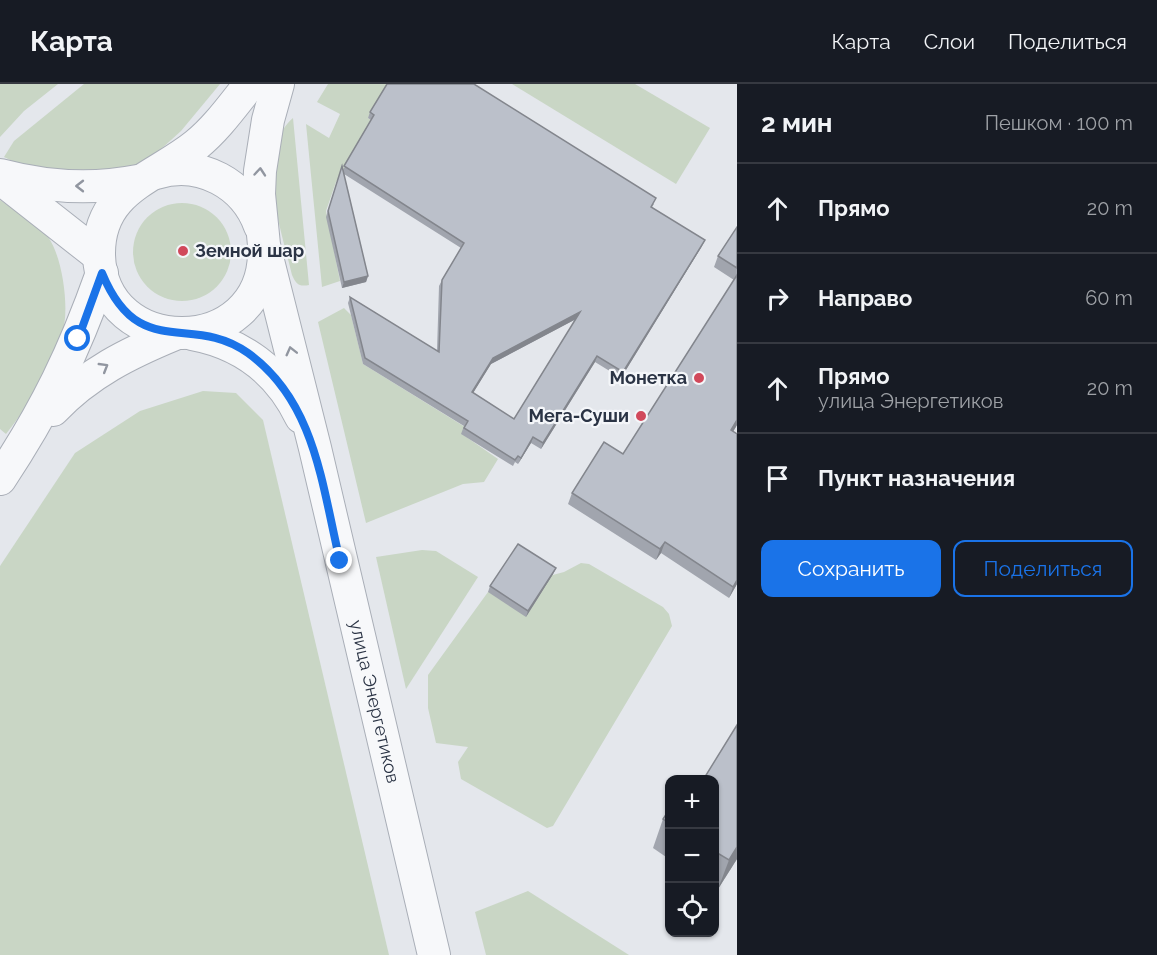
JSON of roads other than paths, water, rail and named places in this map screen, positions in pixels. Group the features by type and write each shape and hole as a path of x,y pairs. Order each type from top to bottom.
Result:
{"street":[{"path":"0,479 30,435 78,339 101,265 100,239 111,210 118,199 144,178 198,144 250,84"},
{"path":"30,435 66,396 102,368 183,334 223,324 248,302 261,275 263,238 260,171 268,120 278,84"},
{"path":"0,176 51,186 102,186 176,169 203,172 215,176 239,192 249,203 263,238 315,448"},
{"path":"0,176 101,265 117,304 129,316 143,325 231,344 248,353 294,403 315,448"},
{"name":"улица Энергетиков","path":"315,448 434,955"}],"place":[{"name":"Земной шар","path":"183,251"},
{"name":"Монетка","path":"699,378"},
{"name":"Мега-Суши","path":"641,416"}]}
